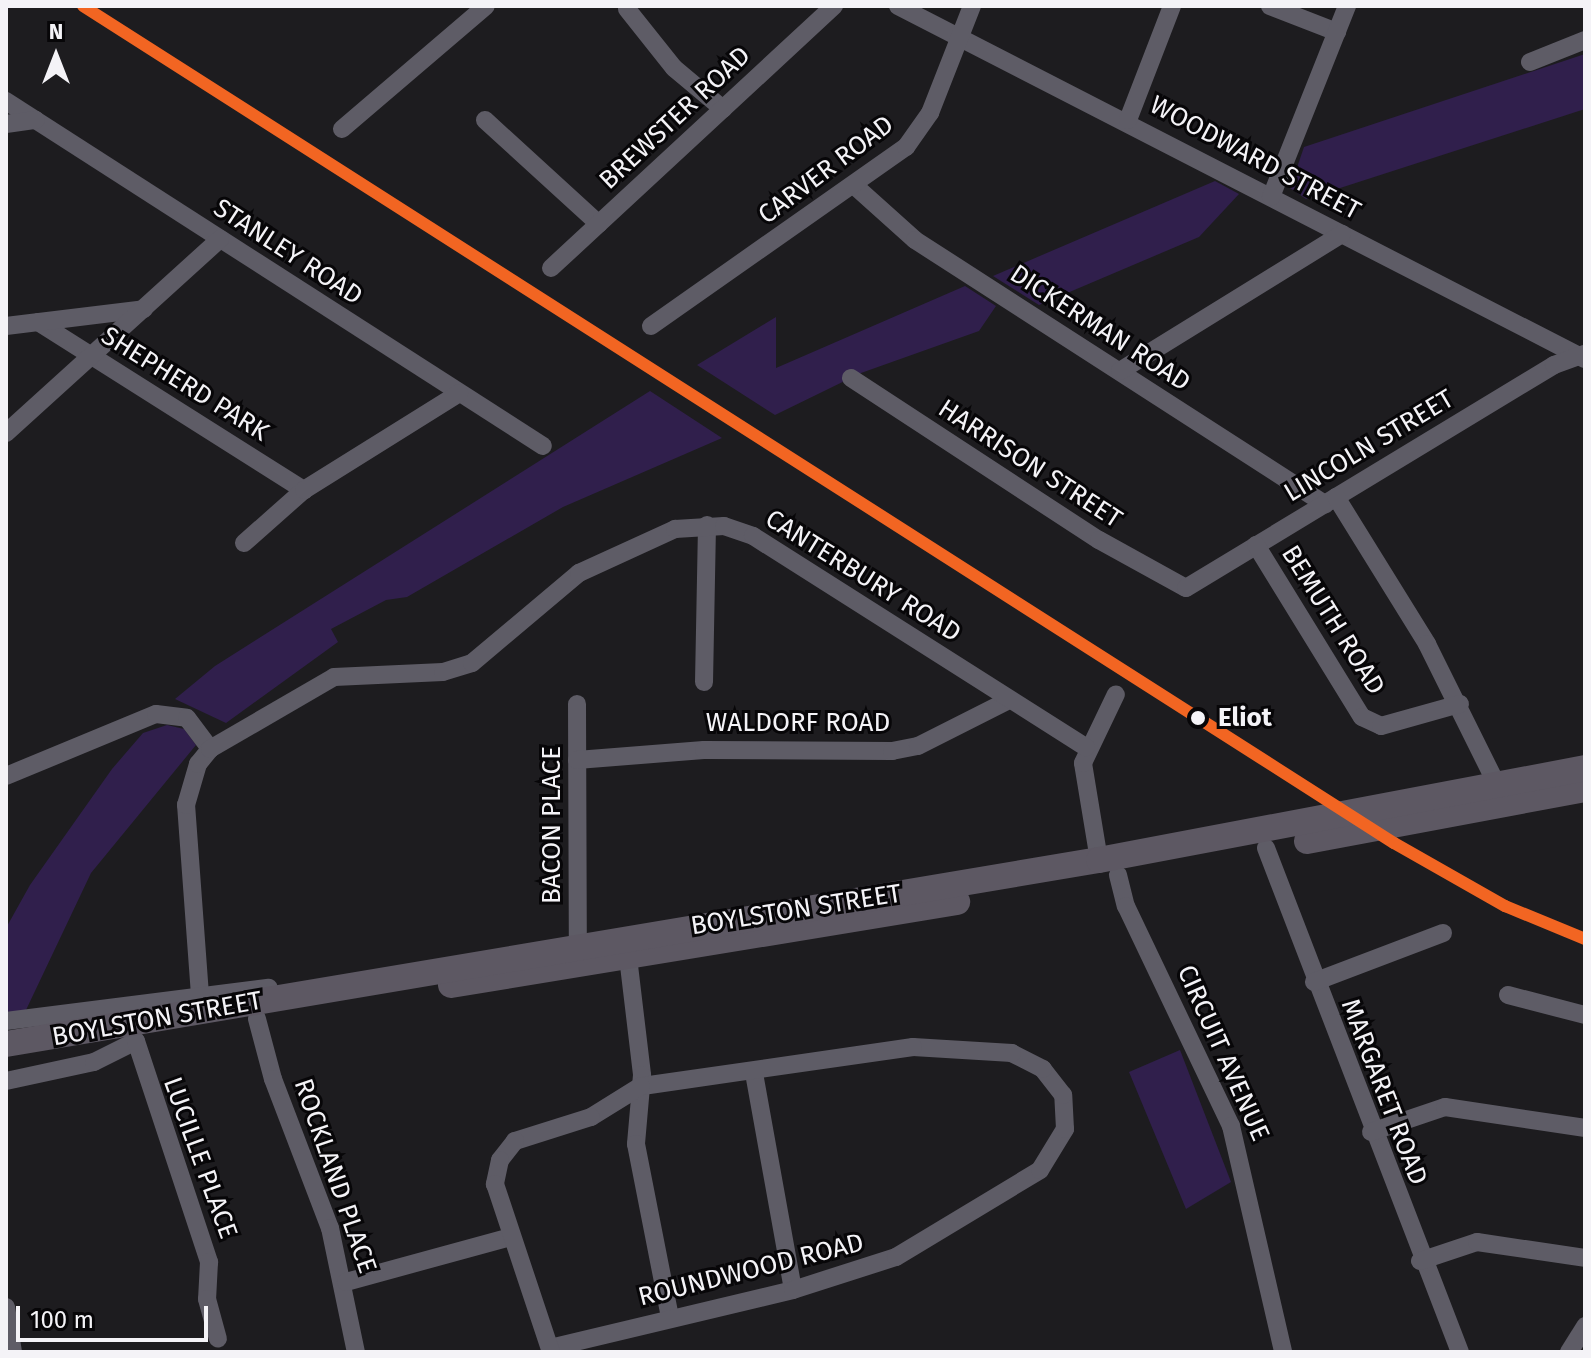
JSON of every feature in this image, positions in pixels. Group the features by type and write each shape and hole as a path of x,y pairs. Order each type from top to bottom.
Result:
{"highway":[{"name":"BOYLSTON STREET","path":"6,1062 628,957 1108,867 1585,768"},
{"name":"BOYLSTON STREET","path":"6,1044 578,946 1108,867 1266,848 1585,789"}],"street":[{"path":"342,129 486,6"},
{"name":"BREWSTER ROAD","path":"551,268 834,6"},
{"name":"WOODWARD STREET","path":"898,6 1128,120 1342,234 1583,356"},
{"name":"CARVER ROAD","path":"651,326 856,187 919,131 962,37 972,6"},
{"path":"1128,120 1172,6"},
{"path":"1270,6 1337,32"},
{"path":"1271,197 1347,6"},
{"path":"627,9 674,68 723,109"},
{"path":"1530,62 1585,40"},
{"name":"STANLEY ROAD","path":"6,101 543,446"},
{"path":"6,124 36,120"},
{"path":"485,120 599,224"},
{"name":"DICKERMAN ROAD","path":"856,187 915,240 1330,500 1460,704 1498,787"},
{"path":"1120,371 1342,234"},
{"path":"6,433 220,239"},
{"path":"6,326 144,309"},
{"name":"SHEPHERD PARK","path":"38,322 304,490"},
{"name":"LINCOLN STREET","path":"1183,588 1583,356"},
{"name":"HARRISON STREET","path":"851,378 1183,588"},
{"path":"244,543 304,490 459,393"},
{"path":"704,682 707,525"},
{"name":"CANTERBURY ROAD","path":"210,749 334,677 443,672 472,663 597,563 675,529 707,525 753,536 1086,747"},
{"name":"BEMUTH ROAD","path":"1256,545 1362,717 1381,726 1460,704"},
{"path":"1086,747 1116,694"},
{"name":"WALDORF ROAD","path":"577,760 694,750 892,751 918,746 1009,700"},
{"name":"BACON PLACE","path":"577,704 578,946"},
{"path":"6,776 156,714 187,718 210,749 198,764 186,805 200,995"},
{"name":"CIRCUIT AVENUE","path":"1086,747 1083,774 1108,867 1231,1126 1283,1352"},
{"name":"MARGARET ROAD","path":"1266,848 1420,1261 1460,1352"},
{"path":"1314,982 1443,933"},
{"path":"628,957 641,1086 636,1144 670,1318"},
{"path":"6,1021 200,995 369,981"},
{"path":"1508,995 1585,1015"},
{"name":"ROCKLAND PLACE","path":"257,1019 346,1282 356,1352"},
{"path":"6,1081 94,1062 136,1041"},
{"name":"LUCILLE PLACE","path":"136,1041 209,1262 209,1311 218,1339"},
{"name":"ROUNDWOOD ROAD","path":"550,1350 793,1290 896,1257 1040,1170 1059,1145 1067,1111 1043,1069 992,1049 913,1047 754,1073 641,1086"},
{"path":"754,1073 793,1290"},
{"path":"550,1350 510,1237 495,1184 506,1149 528,1135 591,1117 641,1086"},
{"path":"1371,1132 1445,1107 1585,1128"},
{"path":"346,1282 510,1237"},
{"path":"1420,1261 1477,1242 1585,1258"},
{"path":"6,1307 13,1352"},
{"path":"1569,1352 1585,1326"}],"shaded area":[{"path":"1585,54 1585,109 1306,199 1290,188 1304,147"},
{"path":"1215,181 1239,194 1199,237 1039,305 993,276"},
{"path":"965,286 996,306 979,331 861,373 775,415 697,365 776,317 776,368"},
{"path":"650,391 722,438 563,507 407,597 386,600 331,629 338,642 226,723 175,699 215,666"},
{"path":"167,725 184,729 196,745 91,873 26,1010 6,1013 6,928 30,885 112,769 143,733"},
{"path":"1180,1050 1231,1182 1186,1209 1129,1072"}],"transit line":[{"path":"83,6 1394,843 1505,906 1585,939"}],"place":[{"name":"Eliot","path":"1198,718"}]}
